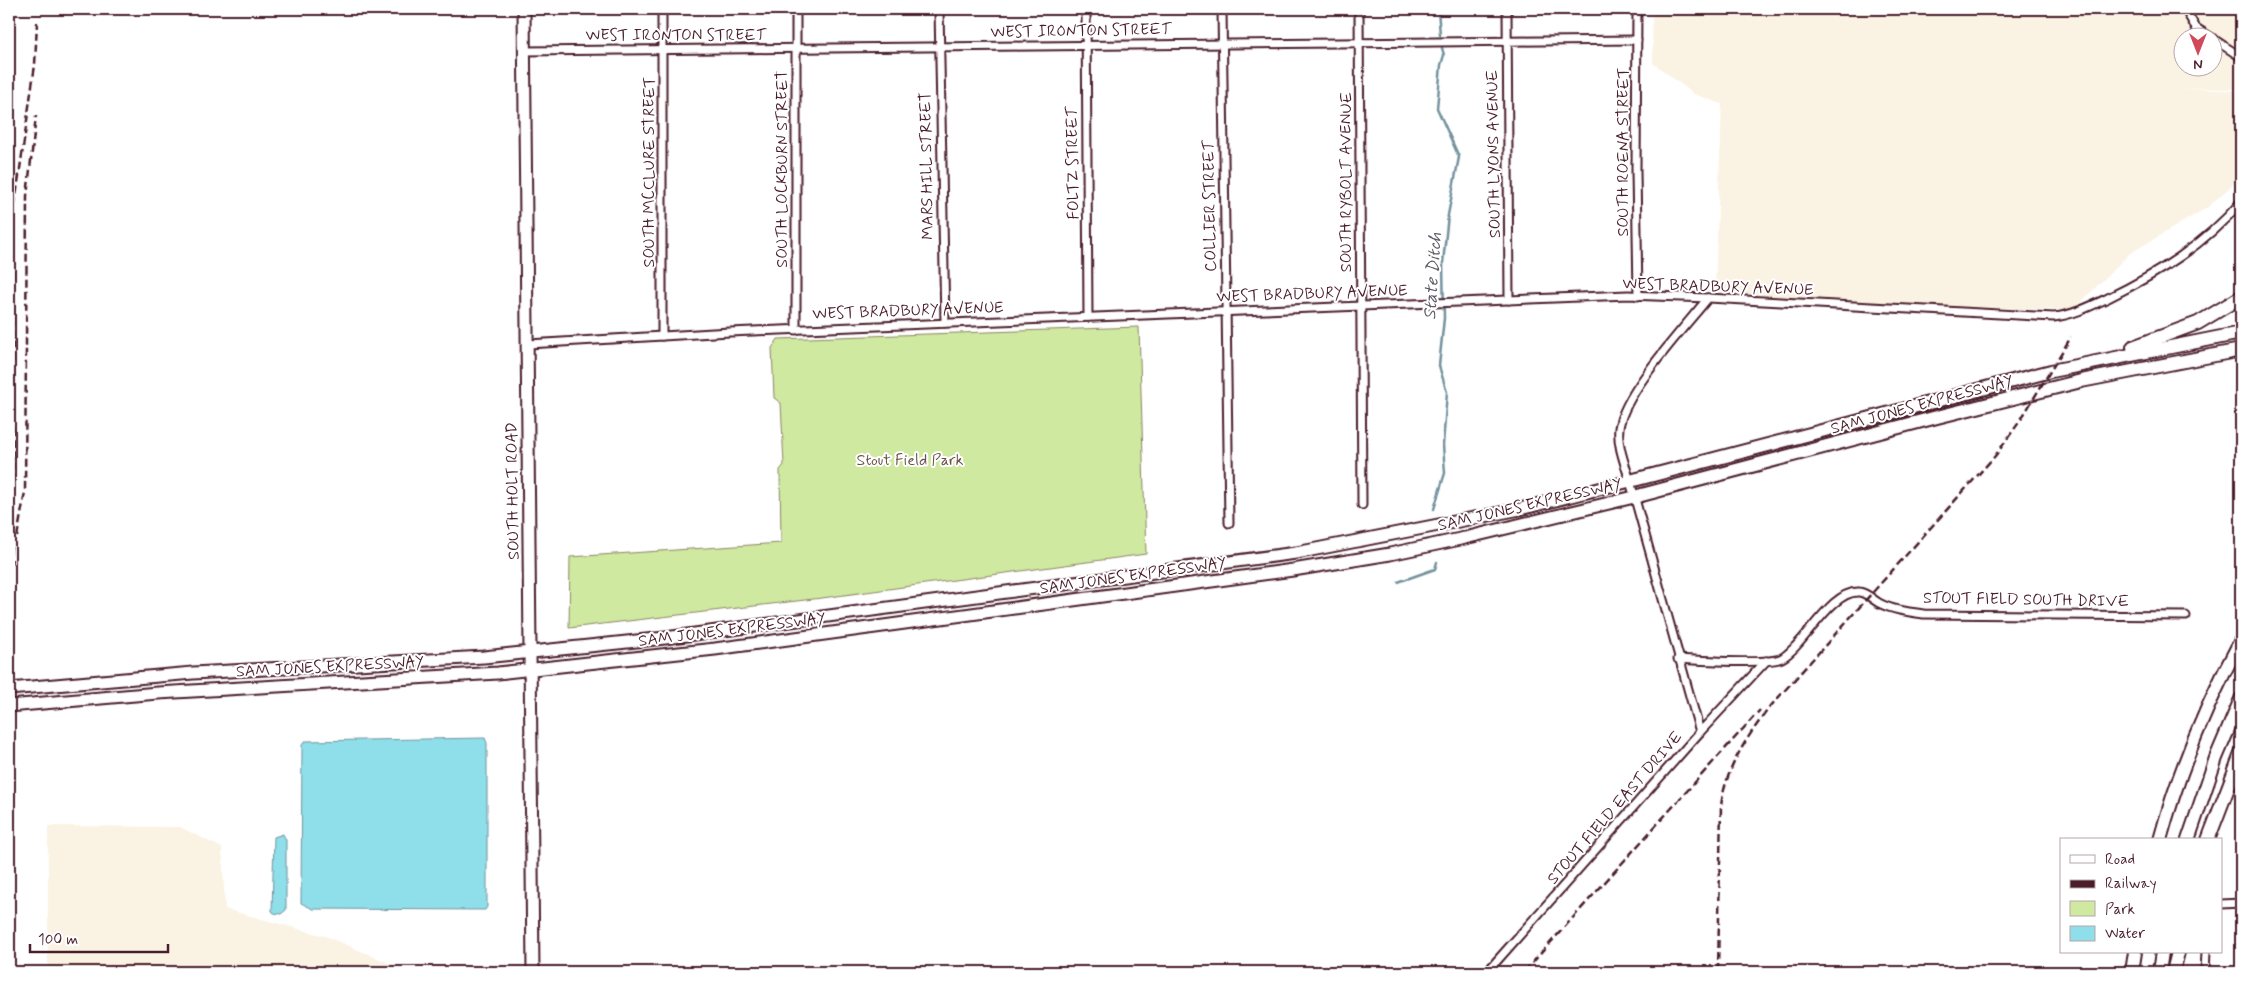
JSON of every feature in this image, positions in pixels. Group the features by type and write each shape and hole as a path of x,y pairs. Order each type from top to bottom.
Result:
{"highway":[{"path":"2088,363 2186,328 2220,312 2241,297"},
{"name":"SAM JONES EXPRESSWAY","path":"1630,481 1946,397 2088,363 2241,333"},
{"name":"SAM JONES EXPRESSWAY","path":"1634,498 1928,419 2064,385 2137,369 2241,350"},
{"path":"2161,838 2195,737 2217,686 2241,640"},
{"path":"2189,838 2216,758 2241,699"},
{"path":"2209,838 2241,754"},
{"path":"2132,972 2135,954"},
{"path":"2159,972 2162,954"},
{"path":"2173,972 2178,954"}],"main road":[{"name":"SOUTH HOLT ROAD","path":"524,9 533,972"},
{"name":"SAM JONES EXPRESSWAY","path":"9,688 193,673 394,664 530,653 675,637 1296,552 1503,513 1630,481"},
{"name":"SAM JONES EXPRESSWAY","path":"9,706 158,693 403,680 530,670 715,649 1293,570 1390,554 1634,498"}],"street":[{"name":"SOUTH MCCLURE STREET","path":"662,9 662,336"},
{"name":"SOUTH LOCKBURN STREET","path":"796,9 796,330"},
{"name":"MARS HILL STREET","path":"939,9 945,323"},
{"name":"FOLTZ STREET","path":"1086,9 1088,317"},
{"name":"COLLIER STREET","path":"1222,9 1229,523"},
{"name":"SOUTH RYBOLT AVENUE","path":"1359,9 1362,505"},
{"name":"SOUTH LYONS AVENUE","path":"1507,9 1509,300"},
{"name":"SOUTH ROENA STREET","path":"1637,9 1636,189 1638,296"},
{"path":"2185,9 2196,28"},
{"name":"WEST IRONTON STREET","path":"524,50 1637,40"},
{"path":"2222,45 2241,57"},
{"name":"WEST BRADBURY AVENUE","path":"528,344 662,336 1361,305 1638,296 2060,317 2143,281 2165,268 2206,238 2241,202"},
{"name":"STOUT FIELD EAST DRIVE","path":"1487,972 1700,732 1678,659 1619,439 1622,418 1630,402 1646,377 1708,298"},
{"name":"STOUT FIELD SOUTH DRIVE","path":"1766,661 1775,660 1786,655 1844,595 1859,592 1870,596 1879,603 1899,610 1924,614 2186,616"},
{"path":"1678,659 1766,661"},
{"path":"1700,732 1766,661"},
{"path":"2222,904 2241,903"},
{"path":"2205,972 2206,954"}],"shaded area":[{"path":"1652,9 2241,9 2241,89 2175,88 2241,91 2241,174 2208,207 2129,254 2073,310 1916,307 1715,292 1722,104 1694,94 1653,63"},
{"path":"48,826 180,827 222,848 225,909 328,937 410,972 48,972"}],"green space":[{"name":"Stout Field Park","path":"1139,327 1146,554 822,598 569,628 570,557 781,543 780,470 784,465 781,403 774,398 772,348 778,339"}],"water":[{"path":"485,738 487,743 487,907 485,910 313,909 301,903 302,745 305,741"},
{"path":"283,834 286,840 286,910 281,914 272,911 274,837"}],"waterway":[{"name":"State Ditch","path":"1438,9 1440,35"},
{"name":"State Ditch","path":"1434,509 1445,473 1443,445 1447,392 1439,366 1444,318 1443,263 1448,215 1459,157 1437,108 1441,65 1444,55 1442,48"},
{"name":"State Ditch","path":"1398,582 1435,569 1437,562"}],"railway":[{"path":"9,566 13,527 13,217 35,65 37,22"},
{"path":"17,537 25,492 27,196 36,116"},
{"path":"1718,972 1721,806 1727,779 1738,754 1769,708 1995,456 2020,421 2071,337"},
{"path":"9,577 12,559"},
{"path":"1524,972 1760,710"},
{"path":"9,867 11,881"}]}
